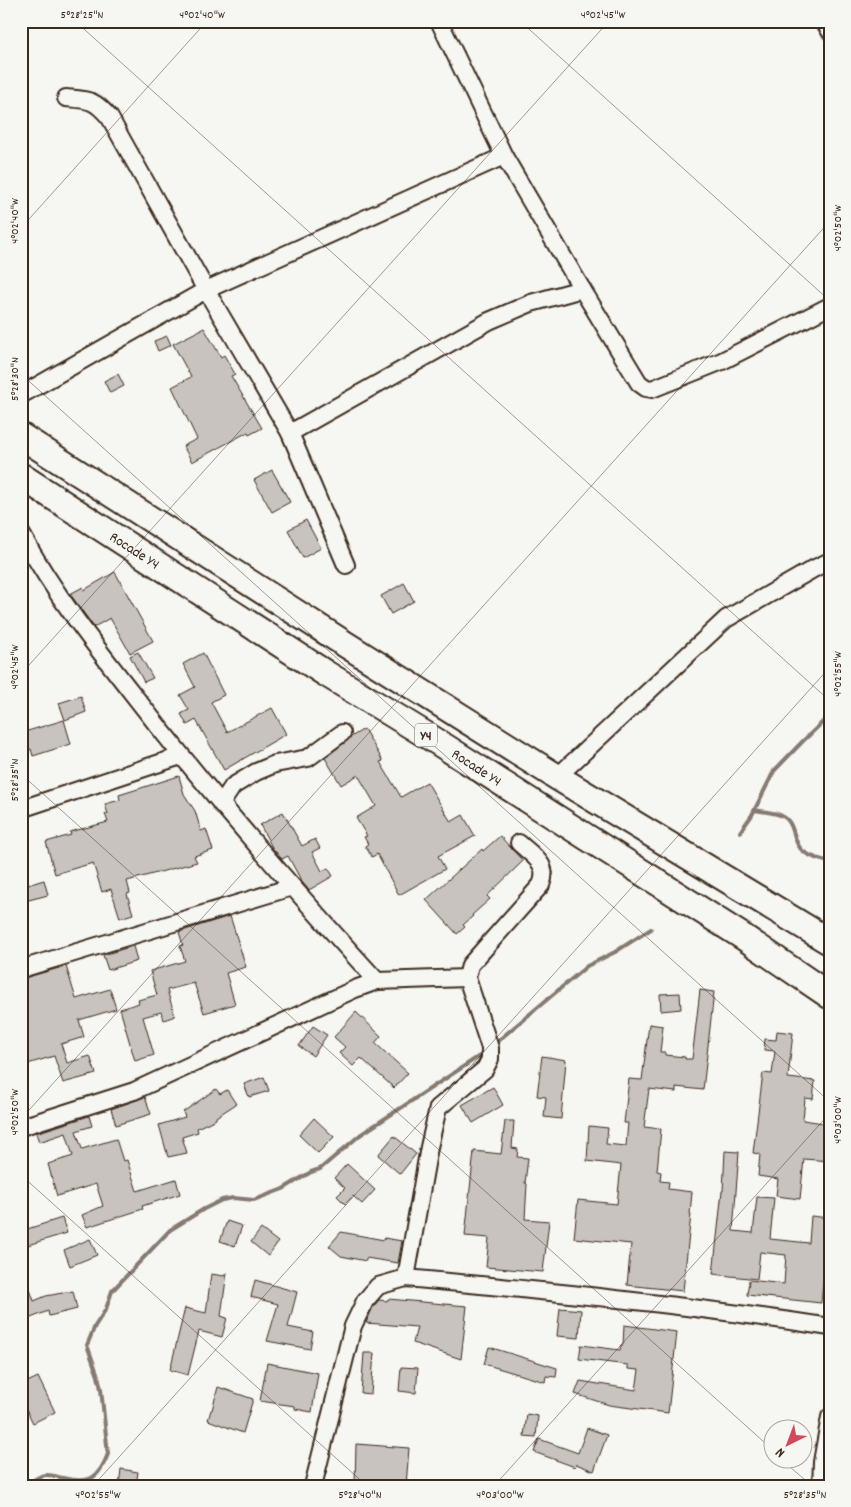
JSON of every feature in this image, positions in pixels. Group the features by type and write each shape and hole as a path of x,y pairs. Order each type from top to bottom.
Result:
{"highway":[{"name":"Y4","path":"21,436 557,777 830,942"},
{"name":"Rocade Y4","path":"21,476 325,673 436,741 745,938 830,996"}],"street":[{"path":"439,21 504,156 639,383 646,388 652,389 722,361 830,306"},
{"path":"824,21 830,31"},
{"path":"66,98 90,100 102,108 110,118 206,290 290,433 346,566"},
{"path":"22,394 206,290 504,156"},
{"path":"290,433 489,321 531,303 582,289"},
{"path":"21,533 38,564 86,634 181,756 292,887 378,981"},
{"path":"557,777 726,619 830,561"},
{"path":"220,804 233,786 256,772 275,764 308,758 342,733"},
{"path":"21,809 181,756"},
{"path":"406,1278 429,1147 438,1108 485,1069 490,1059 490,1048 467,978 470,965 541,885 545,876 541,863 519,843"},
{"path":"21,969 292,887"},
{"path":"21,1127 134,1092 355,989 378,981 467,978"},
{"path":"313,1486 353,1326 366,1302 378,1286 406,1278 515,1288 773,1318 830,1327"},
{"path":"821,1486 822,1462 830,1417"}],"building":[{"path":"204,328 221,357 224,355 235,374 231,376 262,428 249,435 248,432 192,462 183,446 197,439 172,387 191,377 173,344"},
{"path":"167,336 171,345 158,351 154,341"},
{"path":"118,374 124,386 110,393 104,381"},
{"path":"272,470 290,502 272,512 254,480"},
{"path":"306,520 321,548 303,558 288,530"},
{"path":"115,572 153,641 130,653 110,618 94,627 70,594 83,587 84,590"},
{"path":"404,583 414,601 391,614 381,596"},
{"path":"138,652 153,678 144,682 130,656"},
{"path":"203,653 224,695 211,702 227,732 272,708 286,734 224,770 196,720 187,725 181,714 189,710 180,695 195,687 183,664"},
{"path":"81,696 86,712 65,720 59,703"},
{"path":"64,720 71,744 33,756 31,749 21,752 21,733"},
{"path":"364,729 383,761 380,762 401,797 427,782 451,822 463,815 475,836 438,856 445,869 399,895 377,854 372,857 365,846 368,844 364,837 367,836 356,818 376,806 358,775 341,785 325,758"},
{"path":"179,776 184,794 195,811 201,831 206,829 213,850 194,856 197,862 127,881 130,893 127,894 133,914 120,918 111,889 102,892 93,863 55,874 46,842 71,835 70,832 108,822 105,814 108,814 105,804 120,800 119,795"},
{"path":"283,812 302,846 315,839 320,848 312,852 322,871 328,868 333,876 309,890 302,882 288,856 282,859 273,849 260,825"},
{"path":"500,836 523,861 487,896 490,899 472,915 463,925 465,927 457,934 426,900 482,849 483,851"},
{"path":"44,880 48,895 21,902 21,887"},
{"path":"230,916 246,967 226,973 235,1004 204,1013 194,983 167,990 175,1016 164,1020 161,1012 143,1017 154,1055 135,1061 120,1009 139,1003 138,1000 157,995 150,971 185,961 180,946 183,945 179,932"},
{"path":"133,946 137,961 108,970 103,955"},
{"path":"66,966 76,999 110,989 116,1009 79,1020 84,1037 61,1044 67,1063 90,1056 96,1074 63,1083 54,1056 21,1066 21,979"},
{"path":"700,990 714,992 703,1090 676,1087 676,1092 649,1089 644,1127 661,1129 657,1171 661,1172 660,1181 669,1182 668,1189 692,1192 683,1291 627,1285 631,1244 574,1238 578,1200 617,1204 621,1165 587,1161 589,1126 608,1128 606,1144 626,1146 628,1123 624,1123 629,1079 642,1080 649,1024 663,1026 660,1052 665,1052 665,1055 692,1059"},
{"path":"680,993 681,1009 661,1011 660,994"},
{"path":"356,1012 381,1036 375,1043 408,1073 394,1088 361,1058 353,1066 339,1053 345,1047 334,1037"},
{"path":"313,1026 327,1035 313,1056 299,1046"},
{"path":"777,1031 793,1033 788,1078 815,1081 813,1099 805,1098 803,1120 830,1124 830,1161 804,1159 800,1199 776,1196 778,1179 758,1176 760,1154 753,1153 763,1073 772,1074 775,1051 764,1050 765,1039 776,1040"},
{"path":"542,1056 566,1060 561,1119 544,1117 546,1097 537,1096"},
{"path":"264,1077 269,1091 249,1097 244,1084"},
{"path":"493,1087 503,1105 473,1123 462,1105"},
{"path":"216,1089 220,1094 227,1090 236,1104 216,1117 216,1119 197,1128 198,1132 182,1137 187,1153 168,1157 159,1125 185,1117 183,1112"},
{"path":"145,1097 151,1114 116,1125 111,1109"},
{"path":"89,1116 92,1126 76,1131 82,1149 116,1139 123,1161 127,1160 137,1191 176,1179 180,1194 142,1206 143,1209 87,1227 82,1215 103,1206 96,1184 57,1196 48,1164 73,1156 66,1133 39,1142 36,1133"},
{"path":"314,1118 334,1137 318,1153 299,1135"},
{"path":"505,1121 514,1121 512,1148 518,1149 517,1157 528,1158 525,1183 527,1184 525,1219 549,1221 543,1272 486,1267 489,1238 465,1236 474,1151 501,1154"},
{"path":"394,1136 416,1154 400,1174 378,1155"},
{"path":"725,1151 739,1152 733,1231 753,1233 757,1197 774,1198 770,1239 809,1243 811,1216 829,1218 821,1303 747,1295 749,1280 784,1284 786,1255 760,1252 757,1279 713,1274 723,1191"},
{"path":"347,1164 375,1190 362,1204 353,1196 345,1204 337,1196 345,1188 334,1178"},
{"path":"62,1218 67,1233 21,1247 21,1231"},
{"path":"227,1221 242,1226 235,1246 220,1241"},
{"path":"261,1229 278,1242 268,1256 251,1242"},
{"path":"341,1232 384,1240 384,1238 402,1241 398,1263 366,1258 366,1261 341,1256 329,1246"},
{"path":"90,1239 97,1255 70,1266 64,1250"},
{"path":"21,1269 23,1269 34,1301 46,1296 73,1291 77,1309 49,1316 48,1311 21,1322"},
{"path":"227,1272 221,1316 227,1318 222,1337 199,1331 188,1375 170,1370 185,1308 206,1313 211,1274 224,1276"},
{"path":"255,1280 297,1292 288,1327 313,1332 310,1349 267,1341 278,1304 251,1297"},
{"path":"388,1299 467,1306 461,1359 413,1343 417,1327 366,1323 373,1307 379,1300 387,1301"},
{"path":"560,1308 581,1310 579,1338 557,1336"},
{"path":"624,1325 677,1332 668,1413 609,1405 575,1394 580,1381 636,1390 639,1370 628,1369 628,1365 579,1359 581,1345 620,1350 621,1345 623,1345"},
{"path":"489,1347 557,1368 556,1377 546,1376 545,1382 484,1364"},
{"path":"364,1353 374,1353 371,1394 361,1393"},
{"path":"267,1363 318,1373 312,1412 295,1409 295,1406 260,1401"},
{"path":"401,1367 418,1368 416,1393 399,1391"},
{"path":"38,1377 55,1412 33,1423 21,1399 21,1385"},
{"path":"218,1387 253,1399 243,1433 208,1420"},
{"path":"527,1414 538,1416 536,1437 524,1436"},
{"path":"587,1428 607,1435 594,1471 576,1464 575,1467 534,1452 539,1439 578,1453"},
{"path":"356,1444 409,1448 406,1486 355,1484"},
{"path":"121,1469 138,1472 136,1486 119,1486"}],"waterway":[{"path":"740,832 752,815 774,771 830,715"},
{"path":"755,810 782,816 790,823 797,844 804,852 830,862"},
{"path":"493,1045 587,966 615,952 651,929"},
{"path":"26,1486 44,1475 72,1480 86,1480 96,1475 104,1463 108,1454 101,1389 87,1345 95,1326 106,1309 112,1291 170,1230 222,1200 233,1198 254,1200 283,1189 311,1172 320,1169 360,1135 484,1053"}]}
